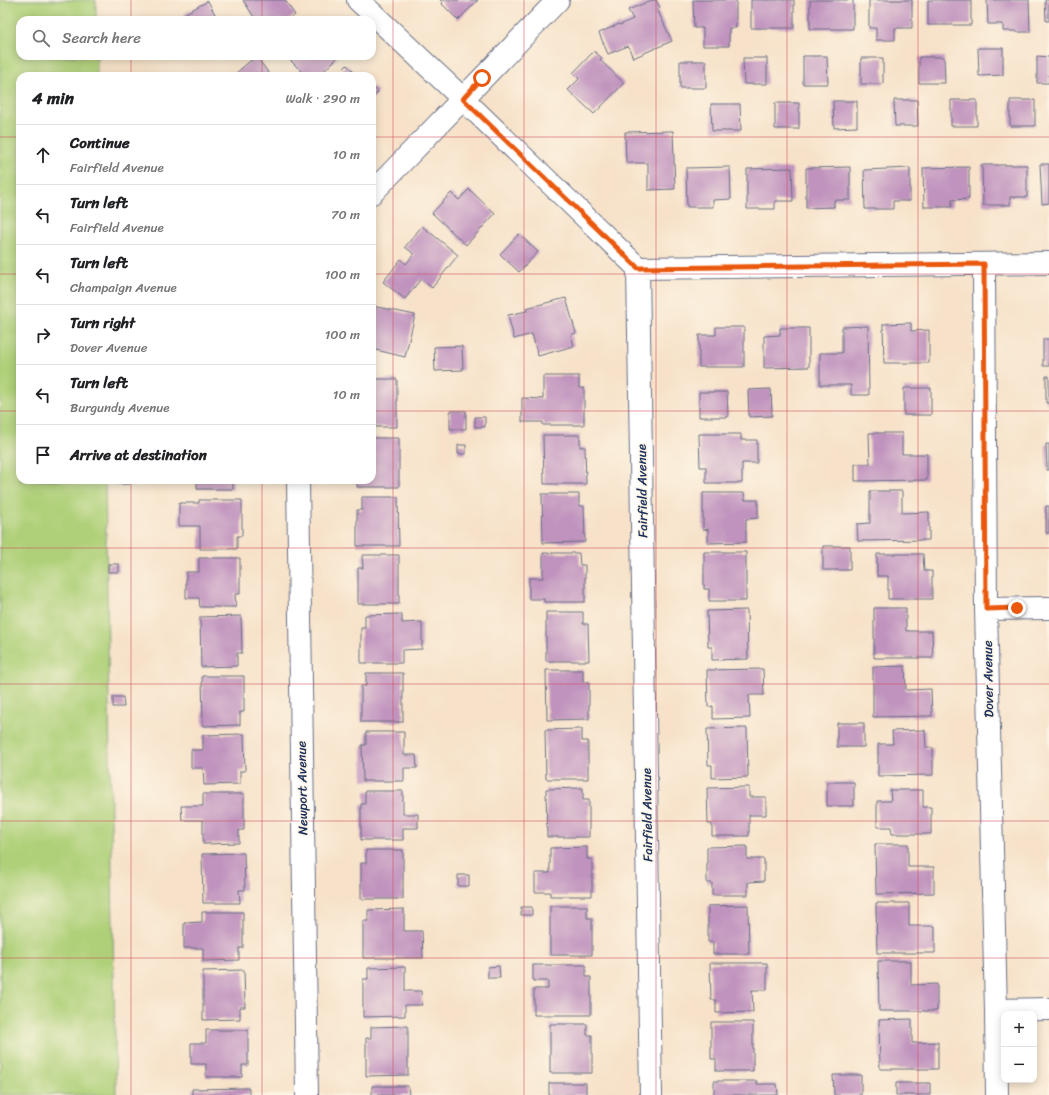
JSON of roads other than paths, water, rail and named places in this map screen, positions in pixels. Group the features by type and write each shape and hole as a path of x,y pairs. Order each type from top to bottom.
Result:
{"street":[{"path":"358,0 375,16"},
{"path":"376,189 558,0"},
{"path":"376,17 638,268 1049,263"},
{"name":"Dover Avenue","path":"984,264 986,609 997,1095"},
{"name":"Fairfield Avenue","path":"638,268 651,1095"},
{"name":"Newport Avenue","path":"298,484 307,1095"},
{"path":"986,609 1049,608"},
{"path":"996,1010 1049,1009"}]}
